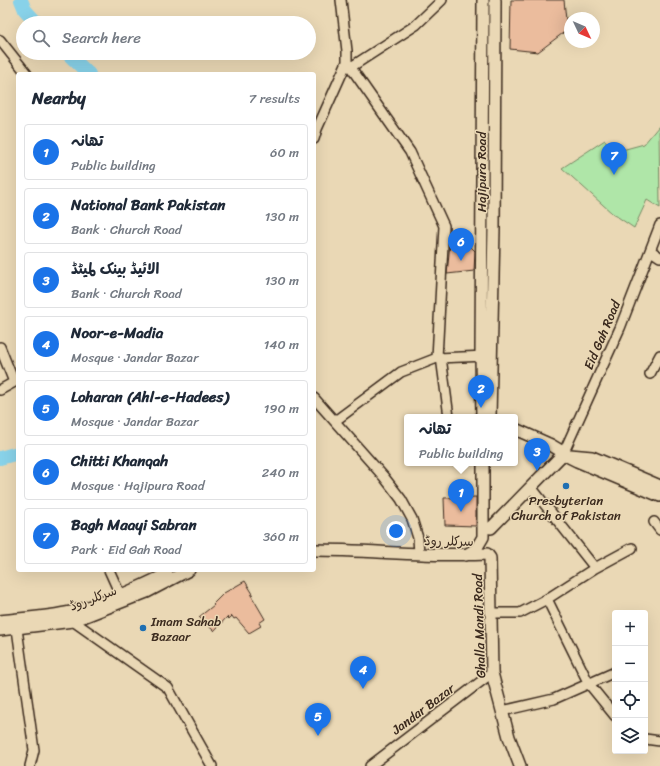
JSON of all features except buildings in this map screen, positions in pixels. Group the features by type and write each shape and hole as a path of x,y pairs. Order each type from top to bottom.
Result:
{"main road":[{"path":"483,0 483,178 487,356"},
{"name":"Hajipura Road","path":"485,414 495,0"},
{"path":"518,430 552,445 563,454 577,462 660,496"},
{"path":"563,454 592,457 660,486"},
{"path":"491,528 563,454"},
{"path":"465,556 476,549 483,537 483,466"},
{"name":"Ghalla Mandi Road","path":"490,466 491,528 488,554 490,558 492,613 492,673 509,737 520,766"},
{"name":"سرکلر روڈ","path":"316,550 352,550 465,556 488,554"},
{"name":"سرکلر روڈ","path":"0,630 74,621 122,599 171,572"},
{"name":"سرکلر روڈ","path":"0,620 44,617 122,599 147,592 185,572"}],"street":[{"path":"341,0 349,65 410,152 444,226 439,357 448,414"},
{"path":"316,132 349,65 416,25 442,0"},
{"path":"0,40 25,72"},
{"name":"Eid Gah Road","path":"563,454 620,328 660,226"},
{"path":"651,251 660,256"},
{"path":"0,347 16,381 0,390"},
{"path":"650,374 660,355"},
{"path":"335,422 401,372 439,357 487,356"},
{"path":"316,400 384,477 401,499 412,519 418,538 419,554"},
{"path":"531,487 595,568"},
{"path":"654,522 660,530"},
{"path":"492,613 520,613 547,599 595,568 632,548"},
{"path":"110,572 122,599"},
{"path":"547,599 589,684 612,712"},
{"path":"74,621 168,688 212,766"},
{"path":"17,629 34,750 30,766"},
{"name":"Jandar Bazar","path":"370,766 492,673"},
{"path":"502,711 554,699 612,673"},
{"path":"648,739 660,741"}],"green space":[{"path":"659,126 660,208 647,200 634,228 612,213 562,168 605,140 611,153 644,144"}],"waterway":[{"path":"21,0 25,10 31,16"},
{"path":"74,60 87,72"},
{"path":"0,458 16,454"}],"place":[{"name":"Bagh Maayi Sabran","path":"614,175"},
{"name":"Chitti Khanqah","path":"461,261"},
{"name":"National Bank Pakistan","path":"481,408"},
{"name":"الائیڈ بینک لمیٹڈ","path":"537,471"},
{"name":"Presbyterian Church of Pakistan","path":"566,486"},
{"name":"تھانہ","path":"461,512"},
{"name":"Imam Sahab Bazaar","path":"143,628"},
{"name":"Noor-e-Madia","path":"363,689"},
{"name":"Loharan (Ahl-e-Hadees)","path":"318,736"}]}
